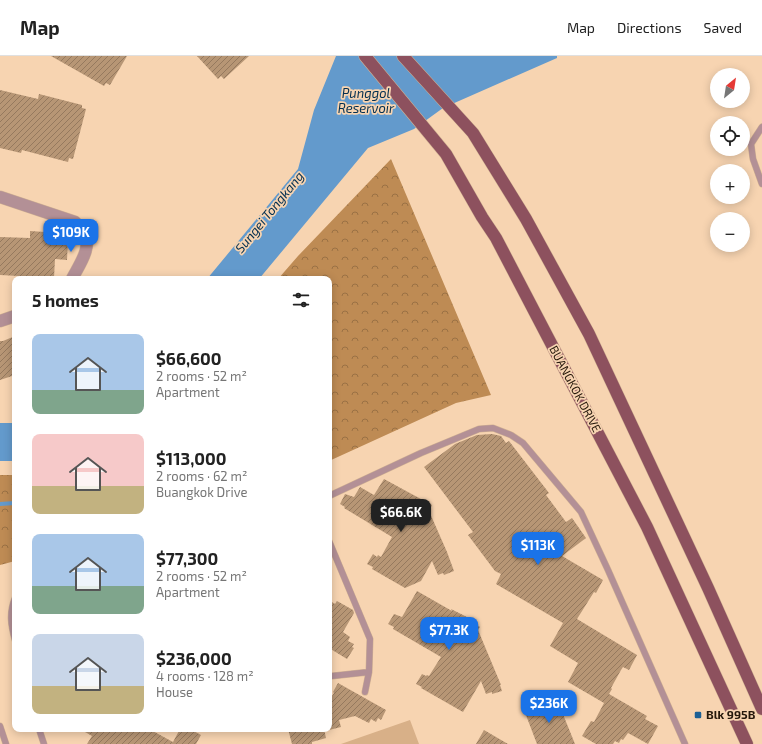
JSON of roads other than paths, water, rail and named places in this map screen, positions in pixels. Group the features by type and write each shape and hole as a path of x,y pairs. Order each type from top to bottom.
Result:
{"main road":[{"name":"BUANGKOK DRIVE","path":"365,56 446,154 482,217 496,238 647,527 747,744"},
{"path":"403,56 473,133 514,198 588,334 708,588 762,709"}],"street":[{"path":"0,197 75,222 84,230 88,241 86,251 74,276"},
{"path":"0,322 12,317"}],"lane":[{"path":"762,127 751,144 753,158 762,184"},
{"path":"332,495 421,453 479,429 492,428 511,435 523,443 581,512 685,744"},
{"path":"332,548 370,639 369,672 365,692"},
{"path":"12,606 12,630"},
{"path":"332,676 369,672"},
{"path":"0,726 6,744"},
{"path":"40,732 44,744"}],"water":[{"name":"Punggol Reservoir","path":"336,56 557,56 557,58 443,108 414,129 368,148 261,276 209,276 298,169 314,110"},
{"path":"0,423 12,423 12,461 0,461"}],"waterway":[{"path":"0,504 12,503"}],"place":[{"name":"Blk 995B","path":"698,715"}],"water label":[{"name":"Sungei Tongkang","path":"269,212"}]}
